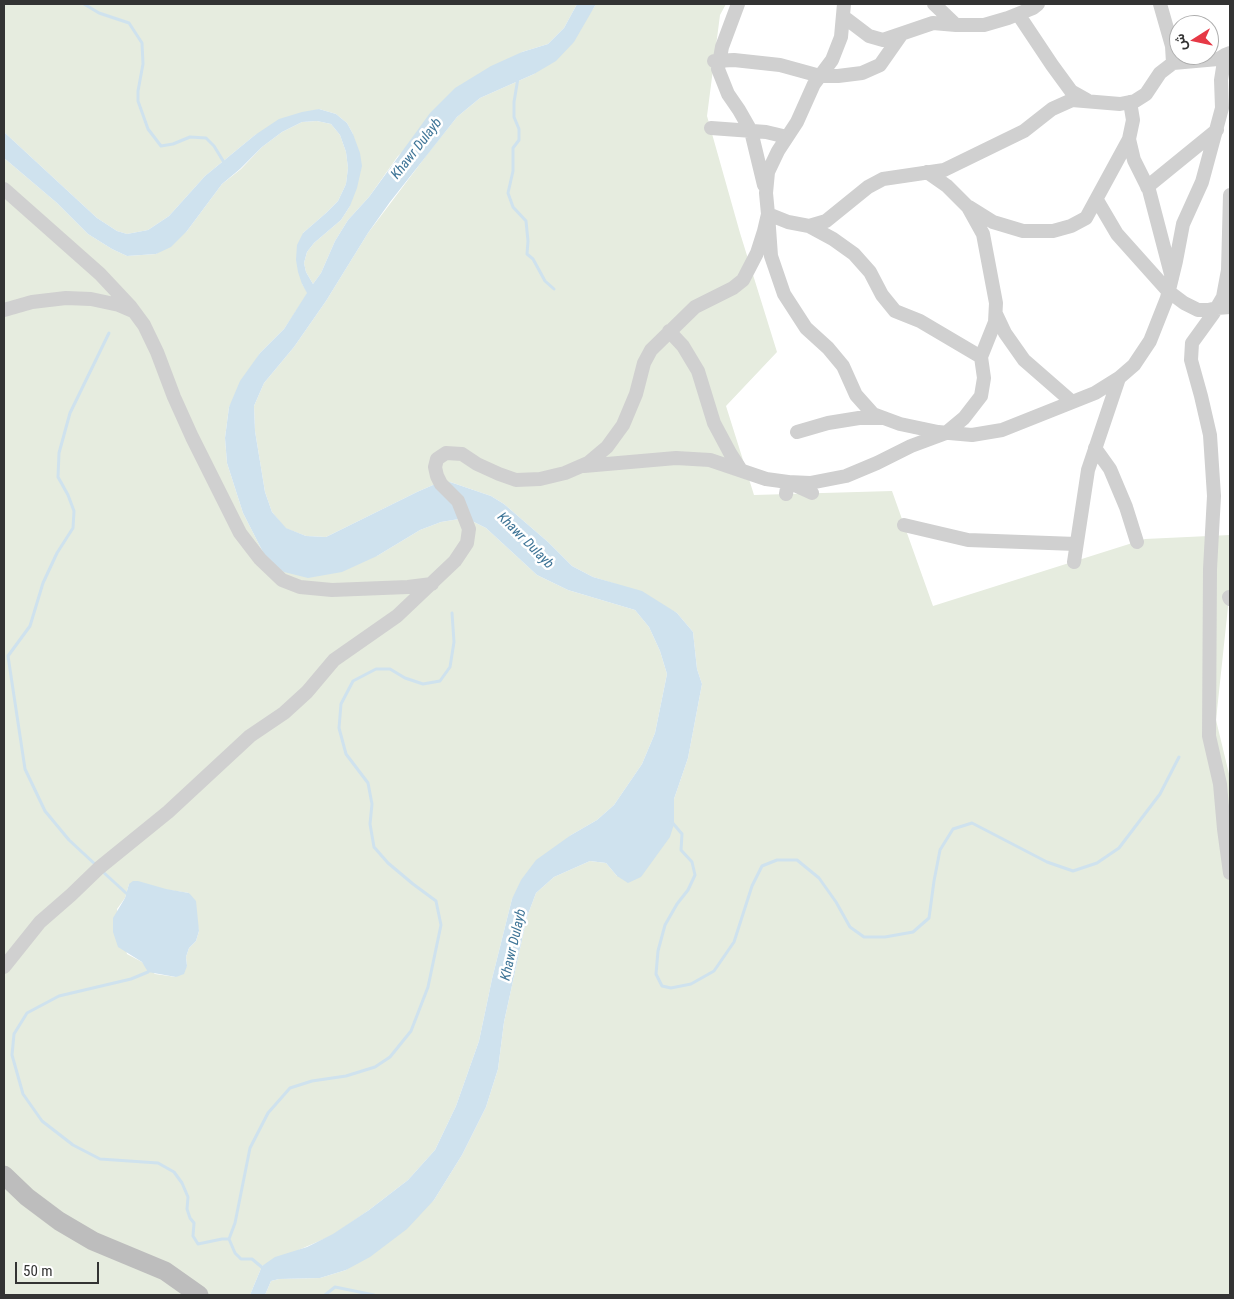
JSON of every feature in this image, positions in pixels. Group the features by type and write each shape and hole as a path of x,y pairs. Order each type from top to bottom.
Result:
{"main road":[{"path":"4,1175 27,1197 59,1221 93,1242 166,1271 199,1295"}],"street":[{"path":"738,4 717,60 718,69 728,94 740,110 751,131 766,193 771,256 784,294 806,328 844,366 856,395 873,414 900,424 946,433 972,435 1002,430 1095,392 1119,378 1134,365 1150,341 1170,285 1183,224 1224,129 1222,80 1228,54"},
{"path":"934,4 956,25"},
{"path":"844,10 869,36 884,40 933,23 984,25 1018,14 1038,4"},
{"path":"1160,4 1169,32"},
{"path":"766,193 768,172 778,151 797,122 814,84 832,60 841,37 844,10"},
{"path":"1018,14 1071,91 1088,101"},
{"path":"717,60 780,66 820,76 862,73 880,65 901,35"},
{"path":"808,226 826,221 868,187 883,179 944,170 1024,130 1052,109 1072,100 1120,104 1135,101 1146,94 1160,73 1171,65"},
{"path":"927,172 947,186 968,207 993,222 1023,231 1053,231 1071,226 1086,218 1129,139 1133,120 1130,102"},
{"path":"711,128 751,131 787,137"},
{"path":"1148,187 1224,129"},
{"path":"1129,139 1134,160 1148,187 1170,285"},
{"path":"4,189 100,274 134,311 144,325 192,437 240,533 260,559 282,580 300,587 332,590 408,588 432,584"},
{"path":"1230,195 1229,254 1223,298 1224,307 1192,344 1191,360 1210,435 1214,487 1210,569 1209,736 1220,784 1230,873"},
{"path":"1097,200 1117,234 1170,285 1184,303 1198,310 1224,307"},
{"path":"787,488 846,476 911,446 946,433 964,418 981,396 984,378 981,357 995,322 996,303 983,234 968,207"},
{"path":"768,214 788,222 808,226 833,239 854,254 870,272 882,295 895,311 920,321 981,357"},
{"path":"4,966 40,922 98,868 168,812 250,736 284,713 307,692 334,660 397,616 455,561 467,542 469,529 458,502 441,484 437,476 435,467 437,459 446,453 462,454 477,464 516,480 540,479 565,473 588,464 607,447 623,425 636,394 644,362 650,350 695,307 734,288 743,280 757,253 768,214"},
{"path":"4,310 32,302 66,298 91,299 119,305 134,311"},
{"path":"996,314 1004,333 1024,360 1071,401"},
{"path":"669,331 683,346 698,371 714,423 730,454 741,470"},
{"path":"1074,562 1088,470 1119,378"},
{"path":"797,432 859,418 885,418"},
{"path":"1095,448 1110,469 1126,507 1137,542"},
{"path":"581,466 676,458 710,460 787,488 812,494"},
{"path":"904,525 968,540 1076,544"},
{"path":"1220,784 1230,803"}],"shaded area":[{"path":"4,4 577,4 564,28 548,44 522,52 398,156 369,197 348,220 335,241 321,273 313,284 306,272 304,263 307,252 314,243 341,220 350,206 353,134 347,123 336,114 319,109 255,135 205,176 169,216 148,230 127,234 117,231 97,218 4,132"},
{"path":"596,4 726,4 720,15 707,116 740,233 777,352 726,406 754,495 892,491 933,606 1145,539 1230,535 1230,588 1216,720 1230,778 1230,1295 265,1295 271,1281 279,1279 320,1278 346,1270 434,1200 462,1155 486,1107 498,1069 504,1022 527,917 536,893 554,877 590,861 606,863 617,876 674,823 674,799 688,758 702,684 697,669 693,632 677,613 616,584 593,577 572,566 548,542 504,504 491,496 450,482 433,485 417,492 326,537 306,536 285,528 272,512 265,492 255,431 254,406 264,383 294,347 326,301 368,233 429,152 457,117 480,98 534,74"},
{"path":"317,121 331,124 340,135 346,152 348,168 346,184 338,201 303,233 302,284 308,293 284,329 260,353 229,407 225,438 227,463 243,513 266,558 377,556 420,530 441,522 459,519 472,521 486,528 537,575 568,590 635,610 649,627 660,651 667,674 655,733 642,764 614,805 597,820 571,835 512,899 479,1041 456,1106 435,1150 408,1180 333,1235 262,1266 250,1295 4,1295 4,158 57,203 88,234 127,256 156,254 187,231 222,184 241,169 262,147 282,132 302,122","holes":["129,884 189,893 199,931 196,941 189,948 186,957 187,966 176,977 155,974 142,962 127,954 117,909 125,898"]}],"water":[{"name":"Khawr Dulayb","path":"577,4 596,4 574,42 556,61 534,74 480,98 457,117 390,202 294,347 264,383 254,406 255,431 265,492 272,512 286,528 306,536 326,537 417,492 433,485 450,482 491,496 504,504 548,542 572,566 593,577 642,591 677,613 693,632 697,669 702,684 688,758 674,799 674,824 670,837 641,877 628,883 617,876 606,863 590,861 554,877 536,893 527,917 504,1022 498,1069 486,1107 462,1155 434,1200 407,1229 370,1257 346,1270 320,1278 279,1279 271,1281 265,1295 250,1295 262,1266 275,1257 307,1247 333,1234 369,1210 408,1180 435,1150 456,1106 479,1041 512,899 521,880 536,860 571,835 597,820 614,805 642,764 655,733 667,674 660,651 649,627 635,610 568,590 537,575 486,528 472,521 459,519 441,522 420,530 377,556 342,572 308,578 284,572 266,558 243,513 227,463 225,438 229,407 240,381 260,353 284,329 307,293 298,272 296,260 297,245 303,233 338,201 346,184 348,168 346,152 340,135 331,124 317,121 302,122 282,132 262,147 222,184 187,231 171,247 156,254 127,256 88,234 57,203 4,158 4,132 97,218 117,231 127,234 148,230 169,216 205,176 255,135 279,119 319,109 336,114 347,123 353,134 360,153 362,166 357,188 350,206 341,220 314,243 307,252 304,263 306,272 313,284 321,273 335,241 348,220 369,197 430,113 455,88 491,66 522,52 548,44 564,28"},
{"path":"133,881 189,893 196,901 199,931 196,941 189,948 184,974 176,977 148,972 142,962 118,947 113,932 113,918 125,898 129,884"}],"waterway":[{"path":"84,4 99,13 129,23 142,43 143,64 138,101 148,129 161,146 173,144 190,137 206,138 214,146 225,164"},
{"path":"518,78 514,102 514,117 519,129 519,140 513,148 513,171 508,193 513,207 526,221 527,254 533,259 545,281 554,289"},
{"path":"97,866 69,840 45,811 25,769 8,656 30,626 43,583 57,553 73,528 74,511 58,477 59,453 70,413 109,333"},
{"path":"229,1239 235,1223 250,1148 268,1113 290,1088 312,1081 346,1076 375,1067 390,1057 411,1031 428,987 441,925 436,901 388,863 374,847 370,824 372,804 368,783 346,754 339,728 341,704 353,681 376,669 390,669 405,678 423,684 440,681 450,667 454,642 452,613"},
{"path":"671,821 682,834 681,850 692,862 695,875 688,890 677,904 665,925 658,951 656,974 662,986 671,988 691,984 714,971 734,942 752,886 762,866 777,860 797,860 819,878 836,902 850,927 864,937 885,937 913,932 929,918 940,850 953,829 972,823 1047,862 1073,871 1097,863 1119,848 1160,794 1179,757"},
{"path":"102,871 126,893"},
{"path":"148,972 131,979 59,996 27,1013 14,1034 12,1055 23,1094 42,1121 73,1145 100,1159 158,1163 174,1172 182,1183 188,1197 187,1209 194,1223 193,1236 198,1244 229,1239 235,1253 241,1259 252,1259 264,1269"},
{"path":"325,1295 335,1287 374,1295"}]}
